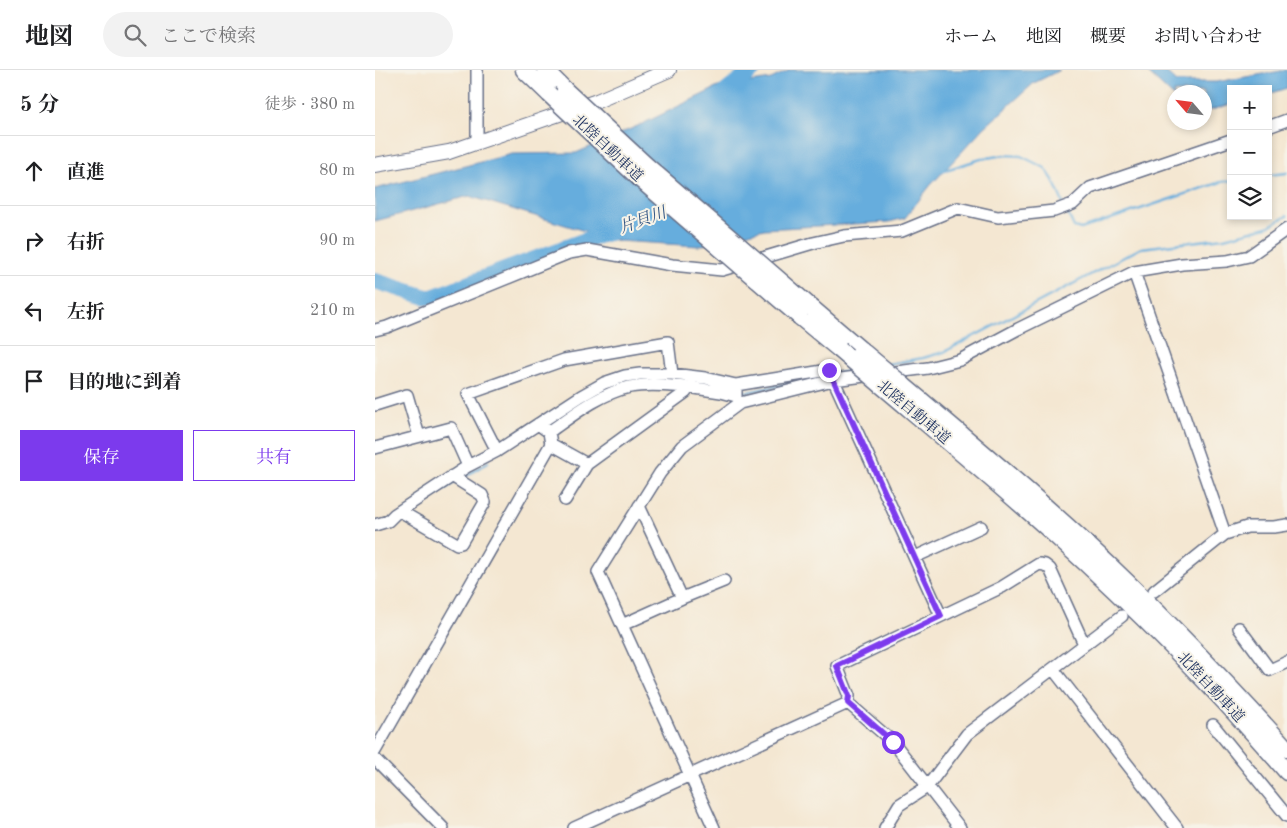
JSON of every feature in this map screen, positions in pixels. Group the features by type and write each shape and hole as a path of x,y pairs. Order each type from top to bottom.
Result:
{"highway":[{"name":"北陸自動車道","path":"524,70 648,187 807,313 861,350 1061,520 1179,634 1287,749"},
{"name":"北陸自動車道","path":"545,70 807,313 840,350 1056,536 1122,597 1222,700 1287,772"}],"main road":[{"path":"375,165 449,152 597,101 669,70"}],"street":[{"path":"477,70 477,141"},
{"path":"1272,126 1287,120"},
{"path":"375,330 387,327 569,254 587,250 672,265 722,270 813,243 844,236 902,231 958,208 998,217 1054,211 1073,204 1091,188 1227,141"},
{"path":"549,432 608,394 630,387 659,385 712,390 737,395 928,368 960,360 1134,272 1182,264 1227,261 1249,256 1287,229"},
{"path":"1134,272 1225,534"},
{"path":"497,450 468,394 564,360 668,342 672,374"},
{"path":"714,828 598,572 660,473 682,446 737,395 829,370 941,616"},
{"path":"375,526 388,521 452,476 604,383 625,376 640,374 672,374 705,378 737,395"},
{"path":"565,500 587,464 689,388"},
{"path":"375,406 407,395 419,436"},
{"path":"375,751 551,444 549,432 538,424"},
{"path":"375,448 451,428 468,466"},
{"path":"551,444 587,464"},
{"path":"400,511 457,544 461,543 485,502 482,495 452,476"},
{"path":"639,506 682,598"},
{"path":"1154,592 1225,534 1247,526 1275,527 1287,525"},
{"path":"915,557 981,527"},
{"path":"848,703 849,696 837,666 1002,587 1039,564 1045,565 1050,569 1084,644"},
{"path":"622,625 724,581"},
{"path":"885,828 899,805 927,787 967,734 1122,616"},
{"path":"1239,628 1270,670 1287,662"},
{"path":"1053,669 1177,828"},
{"path":"574,828 848,703"},
{"path":"848,703 893,742 960,828"},
{"path":"1213,725 1287,816"},
{"path":"375,759 443,828"}],"water":[{"path":"790,70 1060,70 1034,83 984,128 930,186 905,218 889,222 764,229 699,246 618,241 469,196 375,221 375,189 512,154 576,153 642,124 718,87 771,79"},
{"path":"1145,70 1164,70 1177,82 1216,82 1287,70 1287,88 1272,93 1272,85 1227,85 1227,105 1212,110 1212,85 1167,85 1167,90"}],"waterway":[{"name":"片貝川","path":"719,97 753,70"},
{"path":"942,171 981,159 1004,155 1021,156 1045,168 1053,180 1064,205"},
{"path":"1272,175 1287,173"},
{"path":"1066,210 1074,227 1081,229 1227,181"},
{"path":"888,364 944,352 1141,248 1224,238 1267,227 1287,216"},
{"name":"片貝川","path":"375,281 426,297 432,297 588,239 622,229"},
{"path":"834,374 853,370"},
{"path":"738,391 748,392 816,378"},
{"path":"546,426 567,413"},
{"path":"461,479 488,462"},
{"path":"415,508 454,483"}],"route":[{"path":"829,370 941,616 837,666 849,696 848,703 893,742"}]}
